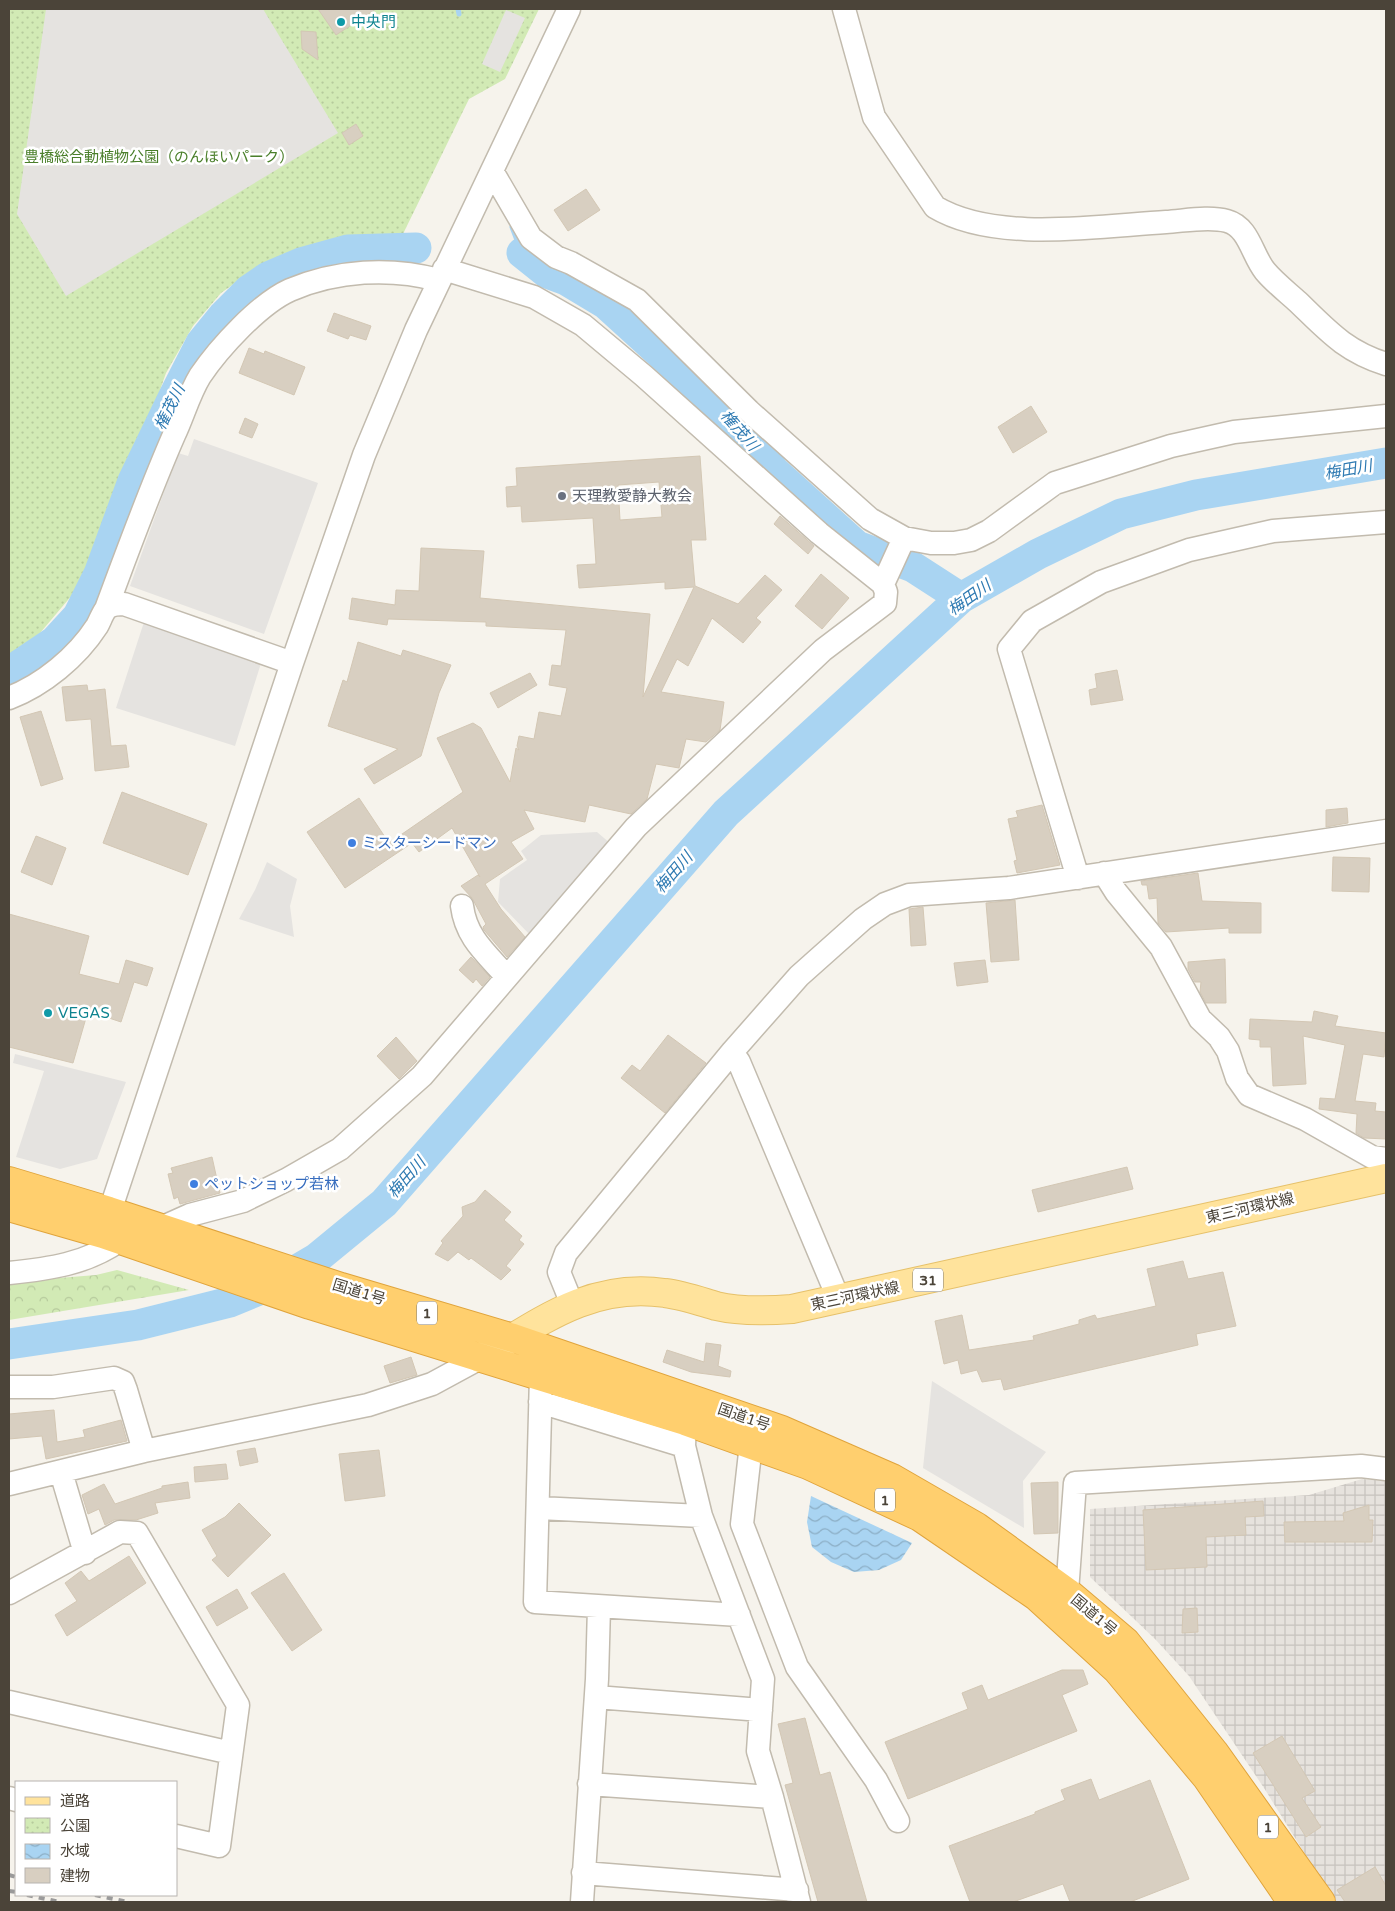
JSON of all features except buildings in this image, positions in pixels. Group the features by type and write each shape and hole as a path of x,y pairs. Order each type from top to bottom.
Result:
{"highway":[{"name":"国道1号","path":"9,1181 118,1233 310,1305 480,1358 540,1389 684,1434 751,1444 808,1464 920,1517 1036,1596 1117,1670 1207,1778 1292,1902"},
{"name":"国道1号","path":"9,1207 118,1233 166,1230 341,1287 513,1338 782,1430 892,1478 977,1527 1067,1592 1126,1642 1214,1752 1321,1902"}],"main road":[{"name":"東三河環状線","path":"480,1358 572,1304 607,1293 637,1290 667,1293 718,1306 754,1311 792,1309 1386,1178"}],"street":[{"path":"9,1273 44,1269 77,1262 108,1248 118,1233 292,663 364,455 416,330 569,9"},
{"path":"844,9 874,117 935,207 948,215 974,222 1032,231 1199,220 1227,221 1243,231 1265,271 1341,344 1365,358 1386,364"},
{"path":"492,171 531,238 556,257 571,262 637,300 749,411 870,519 902,541 954,543 971,540 989,531 1055,483 1171,446 1234,432 1386,416"},
{"path":"9,698 27,691 57,668 97,627 106,609 146,499 200,377 232,337 260,310 282,296 314,282 346,274 374,272 442,275 534,296 583,324 644,376 819,534 884,582"},
{"path":"1078,878 1009,649 1032,621 1101,582 1189,550 1273,531 1386,522"},
{"path":"166,1230 190,1215 243,1201 286,1180 340,1149 422,1076 636,826 823,650 885,603 886,592 884,582 902,541"},
{"path":"106,609 113,604 124,604 292,663"},
{"path":"572,1304 559,1272 566,1253 732,1052 798,976 864,919 885,904 909,895 1009,888 1386,831"},
{"path":"1104,873 1116,892 1160,947 1200,1019 1219,1037 1228,1051 1237,1078 1249,1095 1305,1119 1372,1156 1386,1159"},
{"path":"462,906 465,924 478,944 507,977"},
{"path":"732,1052 742,1071 839,1300"},
{"path":"9,1484 144,1451 368,1405 432,1384 480,1358"},
{"path":"9,1387 52,1387 114,1378 122,1382 144,1451"},
{"path":"540,1389 535,1602 739,1615"},
{"path":"583,1873 798,1896 758,1751 764,1679 701,1516 684,1434"},
{"path":"751,1444 742,1524 797,1667 876,1780 898,1822"},
{"path":"1059,1618 1067,1592 1075,1483 1361,1466 1386,1469"},
{"path":"61,1472 85,1552"},
{"path":"538,1508 701,1516"},
{"path":"9,1593 120,1532 137,1533 238,1705 219,1846 178,1836"},
{"path":"582,1902 596,1698 599,1607"},
{"path":"596,1698 761,1710"},
{"path":"9,1702 231,1753"},
{"path":"589,1784 772,1797"}],"shaded area":[{"path":"46,9 263,9 338,133 66,296 17,214"},
{"path":"506,10 525,18 500,72 482,64"},
{"path":"194,439 318,483 264,634 130,586 178,453 188,456"},
{"path":"144,622 262,660 235,746 116,708"},
{"path":"597,832 611,844 532,937 498,902 500,879 527,860 521,851 541,835"},
{"path":"267,862 297,879 290,906 294,937 239,919 255,890"},
{"path":"15,1054 126,1082 97,1159 60,1169 16,1157 44,1071 13,1063"},
{"path":"932,1381 1046,1452 1023,1481 1024,1528 923,1468"},
{"path":"1362,1479 1386,1481 1386,1902 1335,1902 1264,1788 1189,1676 1155,1639 1090,1577 1090,1509 1309,1495"}],"green space":[{"name":"豊橋総合動植物公園（のんほいパーク）","path":"9,9 539,9 505,79 469,99 402,236 342,238 309,248 248,274 221,293 193,326 166,373 133,467 73,594 40,633 9,656"},
{"path":"117,1270 189,1290 9,1320 9,1282 96,1275"}],"water":[{"path":"811,1496 912,1543 901,1560 879,1570 854,1572 831,1562 812,1547 807,1522"}],"waterway":[{"path":"458,9 459,14"},
{"path":"512,227 522,253"},
{"name":"権茂川","path":"9,672 55,641 78,616 99,574 133,481 174,396 201,343 223,316 249,290 268,277 301,263 348,250 416,248"},
{"name":"権茂川","path":"522,253 547,273 566,280 606,304 739,425 774,471 857,546 913,567 961,598"},
{"name":"梅田川","path":"9,1344 138,1325 230,1302 271,1285 317,1258 384,1203 726,813 961,598 1038,554 1121,514 1196,495 1386,463"}],"railway":[{"path":"9,1875 15,1877"},
{"path":"9,1891 15,1892"},
{"path":"32,1896 60,1902"},
{"path":"100,1896 128,1902"}],"place":[{"name":"中央門","path":"341,22"},
{"name":"天理教愛静大教会","path":"562,496"},
{"name":"ミスターシードマン","path":"352,843"},
{"name":"VEGAS","path":"48,1013"},
{"name":"ペットショップ若林","path":"194,1184"}]}
